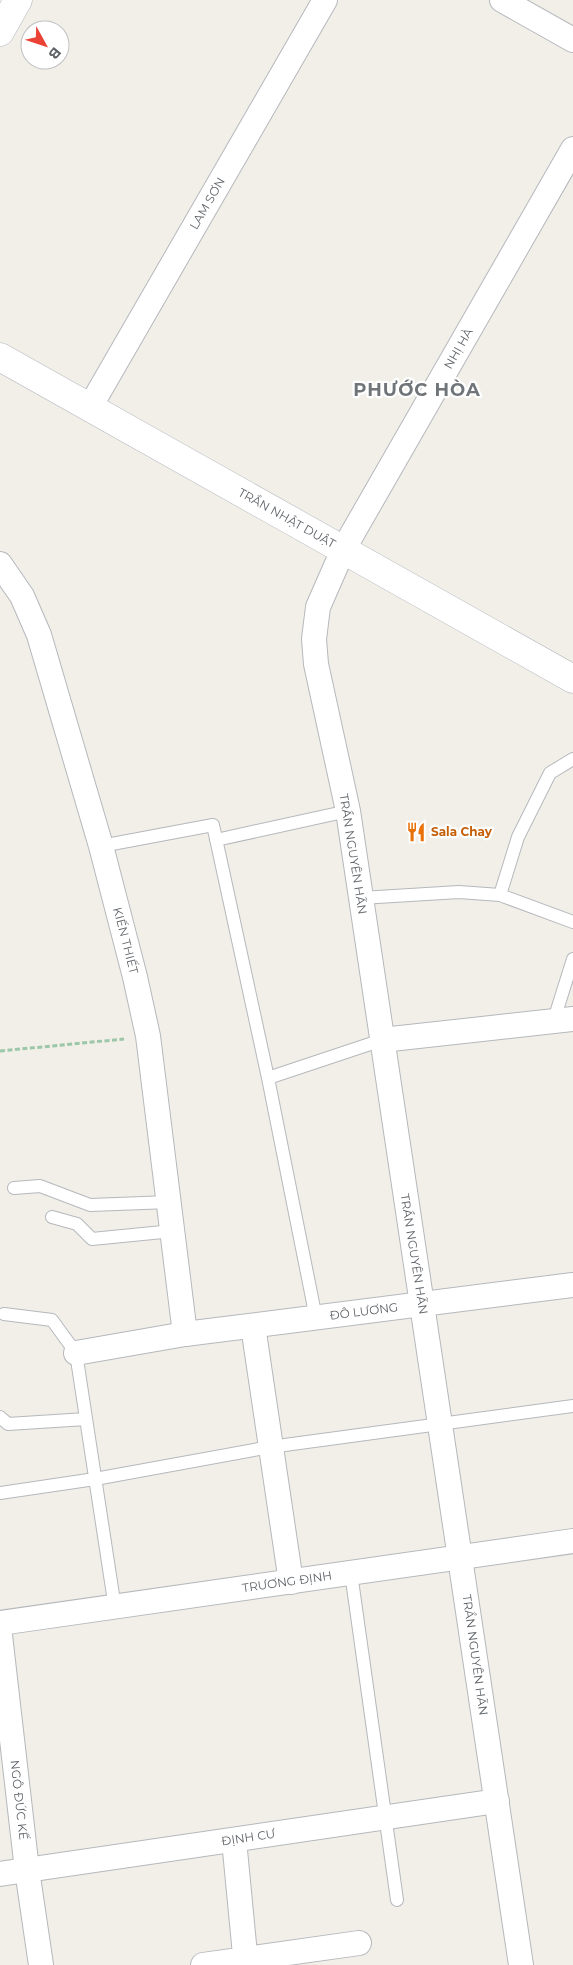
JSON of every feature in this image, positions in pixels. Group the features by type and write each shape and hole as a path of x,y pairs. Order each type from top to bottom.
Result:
{"street":[{"path":"0,32 18,0"},
{"name":"LAM SƠN","path":"90,407 325,0"},
{"path":"502,0 573,40"},
{"name":"NHỊ HÀ","path":"343,550 573,149"},
{"name":"TRẦN NHẬT DUẬT","path":"0,356 573,679"},
{"name":"TRẦN NGUYÊN HÃN","path":"343,550 318,607 314,639 316,664 348,811 522,1965"},
{"name":"KIẾN THIẾT","path":"0,564 22,596 39,635 101,846 148,1036 186,1334"},
{"path":"382,1040 566,1019"},
{"name":"ĐÔ LƯƠNG","path":"76,1353 186,1334 573,1285"},
{"path":"253,1326 291,1582"},
{"name":"TRƯƠNG ĐỊNH","path":"0,1623 573,1541"},
{"name":"NGÔ ĐỨC KẾ","path":"0,1635 27,1870 41,1965"},
{"name":"ĐỊNH CƯ","path":"0,1874 497,1801"},
{"path":"234,1840 246,1962"},
{"path":"203,1965 246,1962 359,1943"}],"lane":[{"path":"500,895 518,837 550,773 573,759"},
{"path":"216,840 348,811"},
{"path":"101,846 213,825 268,1078 316,1318"},
{"path":"361,898 459,892 500,895 573,922"},
{"path":"566,1019 557,1010 573,959"},
{"path":"268,1078 382,1040"},
{"path":"14,1188 40,1186 90,1205 170,1202"},
{"path":"52,1217 77,1224 92,1239 173,1231"},
{"path":"4,1314 52,1320 76,1353 115,1608"},
{"path":"0,1493 95,1479 270,1447 573,1406"},
{"path":"0,1417 8,1424 86,1419"},
{"path":"351,1573 397,1900"}],"path":[{"path":"0,1051 148,1036"}],"place":[{"name":"Sala Chay","path":"416,832"}],"district":[{"name":"PHƯỚC HÒA","path":"417,390"}]}
